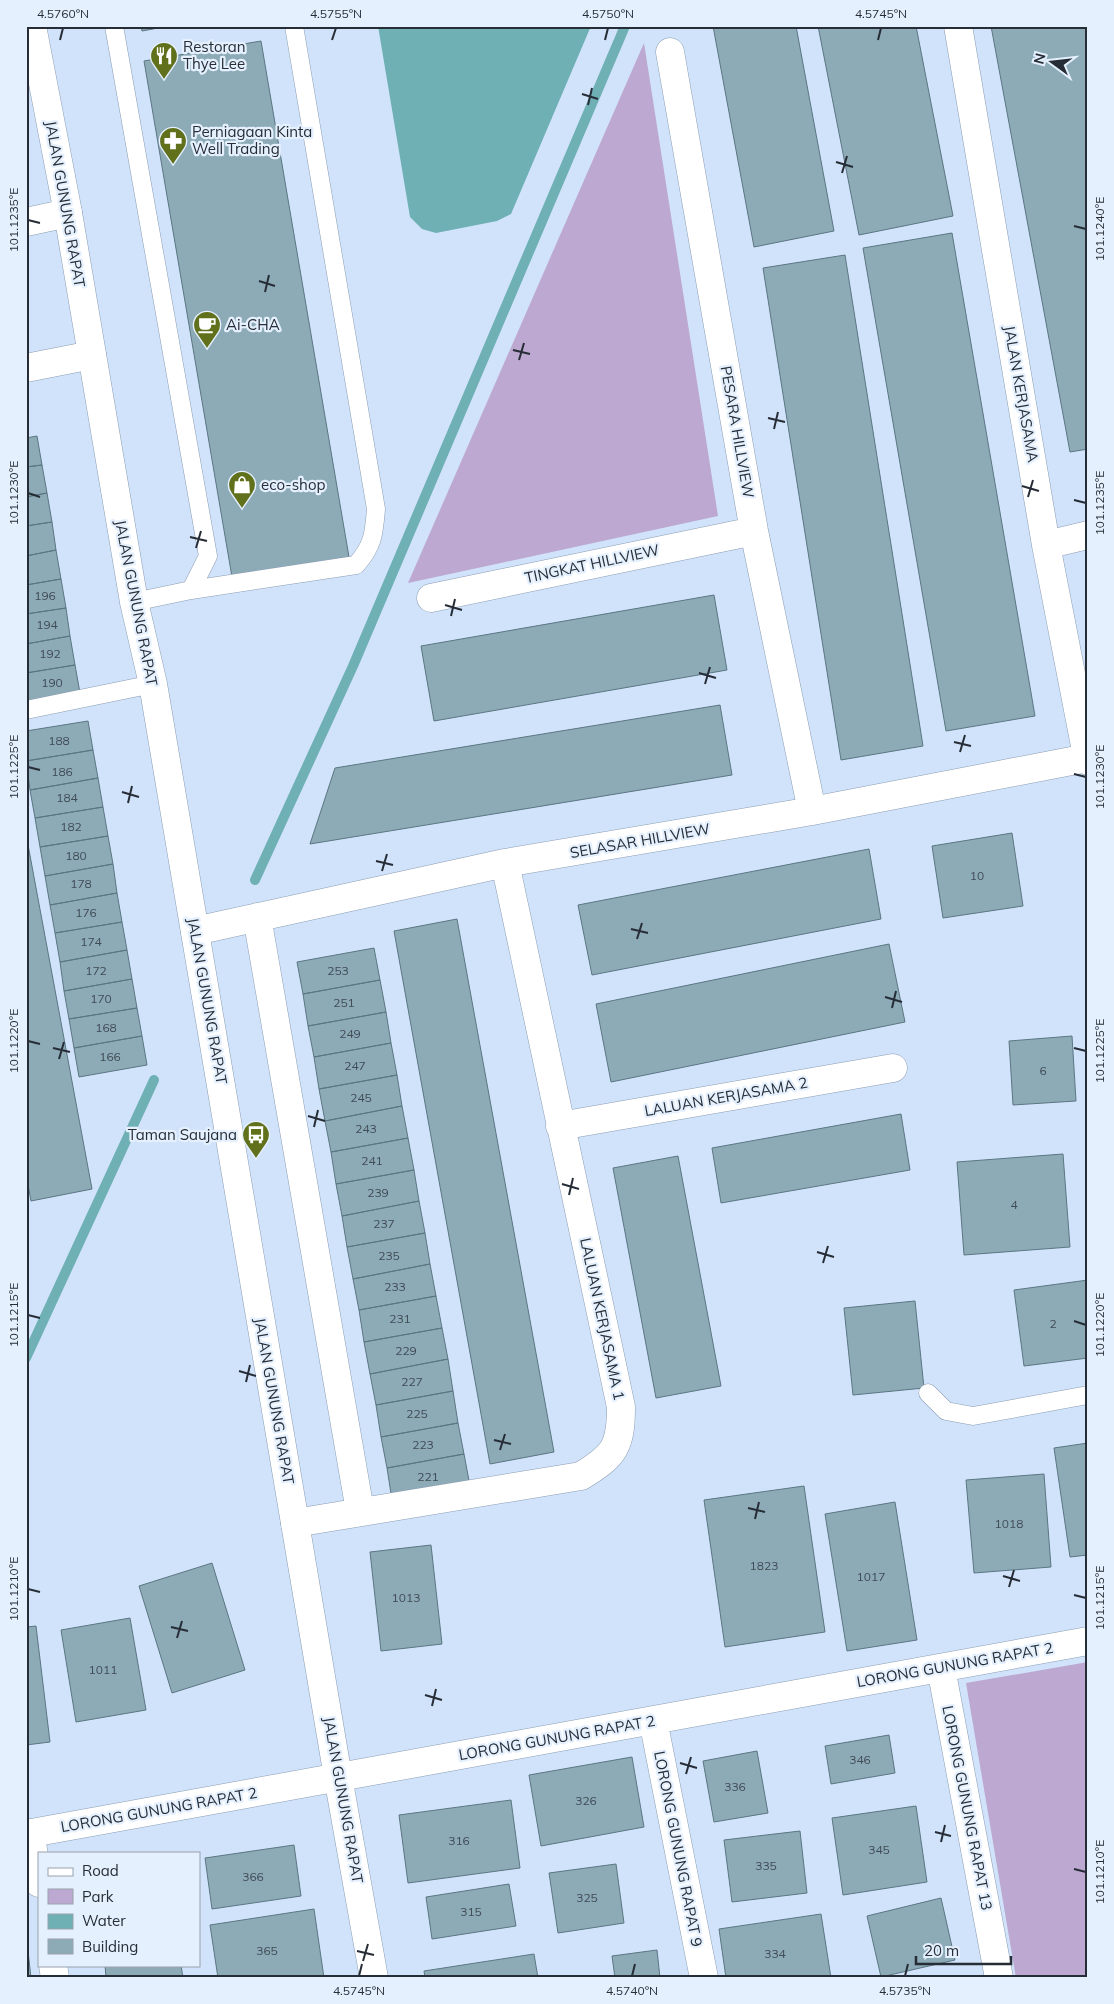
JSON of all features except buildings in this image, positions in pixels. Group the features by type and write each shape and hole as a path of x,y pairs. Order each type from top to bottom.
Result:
{"street":[{"name":"JALAN GUNUNG RAPAT","path":"32,26 68,213 134,602 153,684 338,1778 374,1978"},
{"name":"JALAN KERJASAMA","path":"958,26 1046,544 1088,760"},
{"name":"PESARA HILLVIEW","path":"670,52 754,531 812,811"},
{"path":"26,222 68,213"},
{"path":"26,368 92,355"},
{"name":"TINGKAT HILLVIEW","path":"431,598 754,531"},
{"path":"1046,544 1088,535"},
{"name":"SELASAR HILLVIEW","path":"195,931 505,863 812,811 1088,760"},
{"name":"LALUAN KERJASAMA 1","path":"295,1523 580,1476 599,1465 614,1451 621,1428 621,1407 505,863"},
{"path":"257,917 360,1511"},
{"name":"LALUAN KERJASAMA 2","path":"560,1126 893,1068"},
{"name":"LORONG GUNUNG RAPAT 2","path":"28,1834 1088,1641"},
{"name":"LORONG GUNUNG RAPAT 13","path":"941,1668 999,1978"},
{"name":"LORONG GUNUNG RAPAT 9","path":"652,1720 704,1978"},
{"path":"28,1834 38,1878"}],"lane":[{"path":"114,26 208,556 191,590"},
{"path":"134,602 191,590 356,565 368,552 374,529 376,509 294,26"},
{"path":"26,710 153,684"},
{"path":"928,1393 946,1411 973,1416 1088,1395"}],"green space":[{"path":"644,43 718,516 408,583"},
{"path":"1088,1662 1088,1978 1016,1978 966,1683"}],"water":[{"path":"378,26 591,26 511,214 497,221 436,233 422,229 410,217"}],"waterway":[{"path":"255,880 353,666 625,26"},
{"path":"26,1358 154,1080"}],"place":[{"name":"Restoran Thye Lee","path":"164,80"},
{"name":"Perniagaan Kinta Well Trading","path":"173,165"},
{"name":"Ai-CHA","path":"207,349"},
{"name":"eco-shop","path":"242,509"},
{"name":"Taman Saujana","path":"256,1159"}]}
